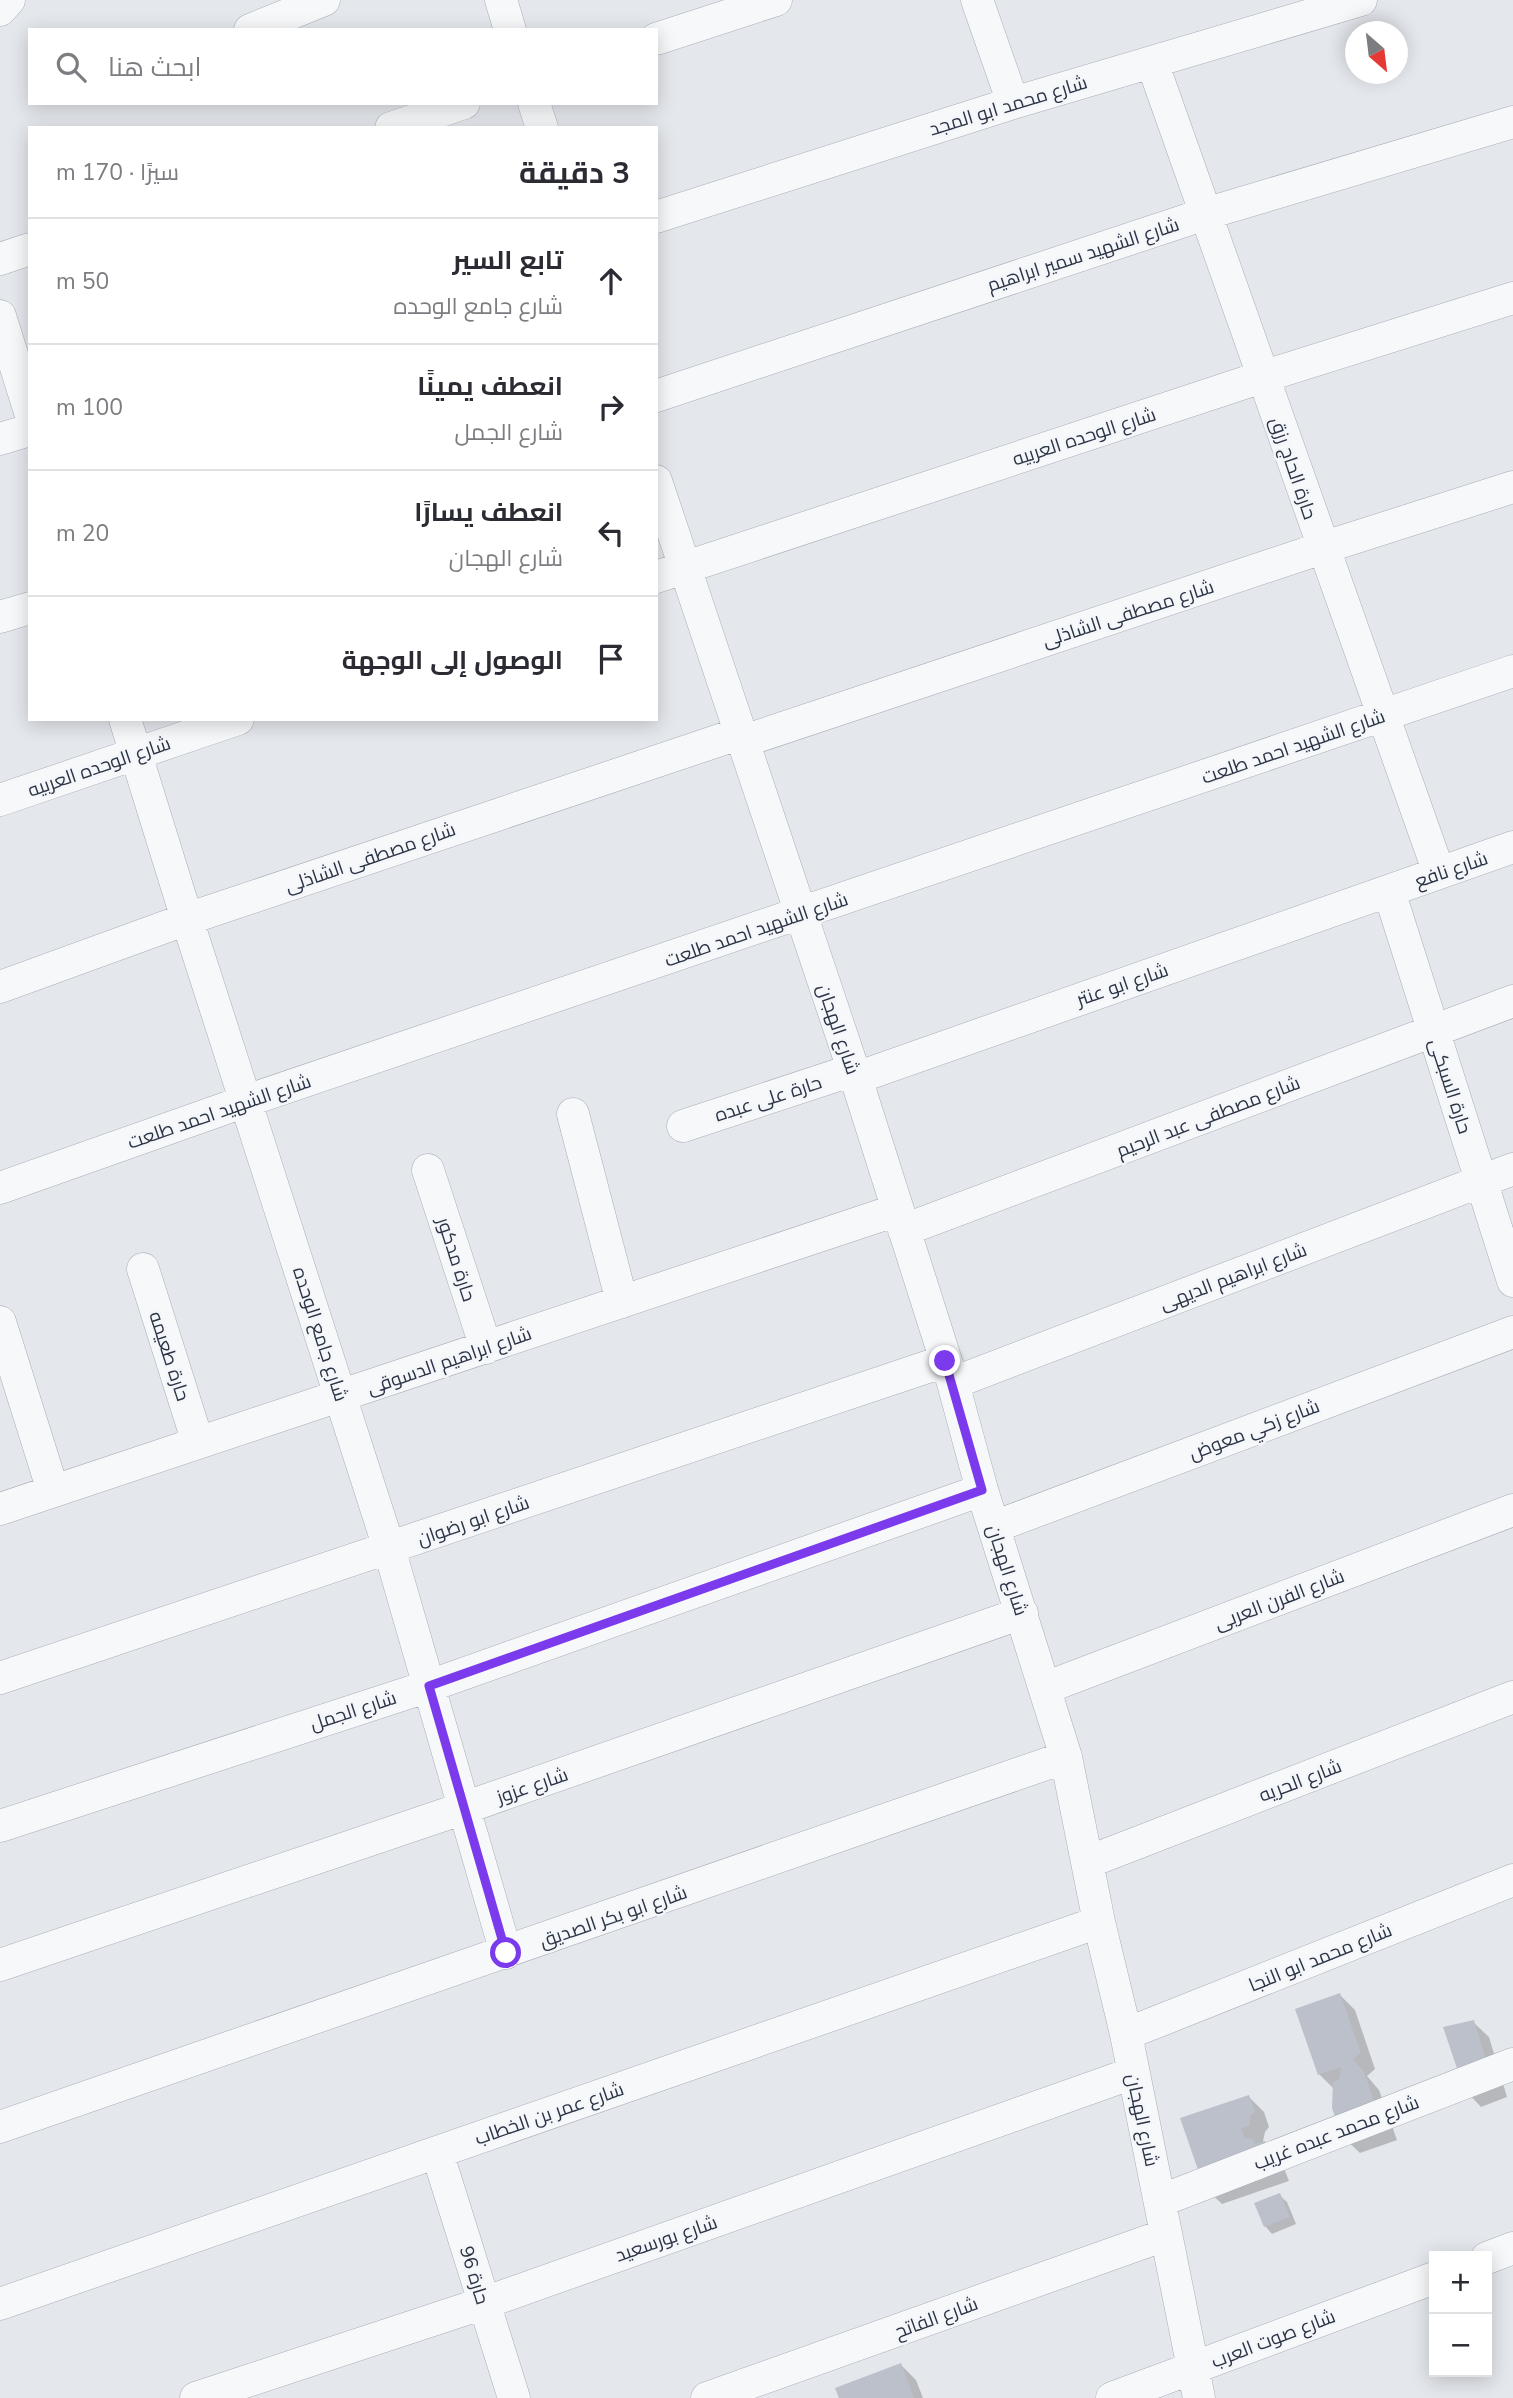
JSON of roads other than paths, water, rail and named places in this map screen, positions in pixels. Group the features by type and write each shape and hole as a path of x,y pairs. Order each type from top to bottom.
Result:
{"street":[{"path":"0,10 9,0"},
{"path":"255,28 324,0"},
{"path":"501,0 509,28"},
{"path":"658,38 776,0"},
{"path":"976,0 1013,103"},
{"name":"شارع محمد ابو المجد","path":"658,216 1013,103 1361,0"},
{"name":"حارة الحاج رزق","path":"1152,62 1439,873"},
{"path":"397,126 458,105"},
{"path":"535,105 541,126"},
{"name":"شارع الشهيد سمير ابراهيم","path":"658,395 1205,214 1513,122"},
{"path":"0,259 28,250"},
{"name":"شارع الوحده العربيه","path":"658,576 1262,377 1513,298"},
{"path":"0,316 28,406"},
{"path":"0,439 28,431"},
{"name":"شارع الهجان","path":"658,487 901,1220 1066,1757 1099,1922 1126,2034 1195,2383"},
{"name":"شارع مصطفى الشاذلى","path":"0,987 187,919 1513,487"},
{"path":"0,617 28,609"},
{"name":"شارع الشهيد احمد طلعت","path":"0,1188 246,1101 1513,671"},
{"name":"شارع جامع الوحده","path":"126,721 389,1548 506,1953"},
{"name":"شارع الوحده العربيه","path":"0,800 232,721"},
{"name":"شارع نافع","path":"1389,891 1513,847"},
{"name":"حارة السبكى","path":"1389,891 1513,1281"},
{"name":"شارع ابو عنتر","path":"854,1074 1389,891"},
{"name":"شارع مصطفى عبد الرحيم","path":"901,1220 1513,1001"},
{"name":"حارة على عبده","path":"683,1126 854,1074"},
{"path":"573,1115 622,1302"},
{"name":"شارع ابراهيم الديهى","path":"949,1372 1513,1169"},
{"name":"حارة مدكور","path":"428,1170 486,1348"},
{"name":"شارع ابراهيم الدسوقى","path":"0,1509 622,1302 901,1220"},
{"name":"حارة طعيمه","path":"143,1269 198,1443"},
{"path":"0,1322 53,1491"},
{"name":"شارع زكي معوض","path":"994,1527 1513,1332"},
{"name":"شارع ابو رضوان","path":"0,1678 389,1548 949,1372"},
{"name":"شارع الجمل","path":"0,1826 429,1686 982,1490"},
{"name":"شارع الفرن العربى","path":"1045,1688 1513,1510"},
{"name":"شارع عزوز","path":"0,1965 464,1808 1022,1614"},
{"name":"شارع الحريه","path":"1088,1862 1513,1697"},
{"name":"شارع ابو بكر الصديق","path":"0,2127 1066,1757"},
{"name":"شارع محمد ابو النجا","path":"1126,2034 1513,1880"},
{"name":"شارع عمر بن الخطاب","path":"0,2304 1099,1922"},
{"name":"شارع محمد عبده غريب","path":"1160,2201 1513,2064"},
{"name":"شارع بورسعيد","path":"196,2398 484,2303 1133,2073"},
{"name":"حارة 96","path":"437,2152 514,2398"},
{"name":"شارع الفاتح","path":"707,2398 1165,2235"},
{"path":"1492,2256 1513,2248"},
{"name":"شارع صوت العرب","path":"1112,2398 1195,2383 1429,2280"}]}
